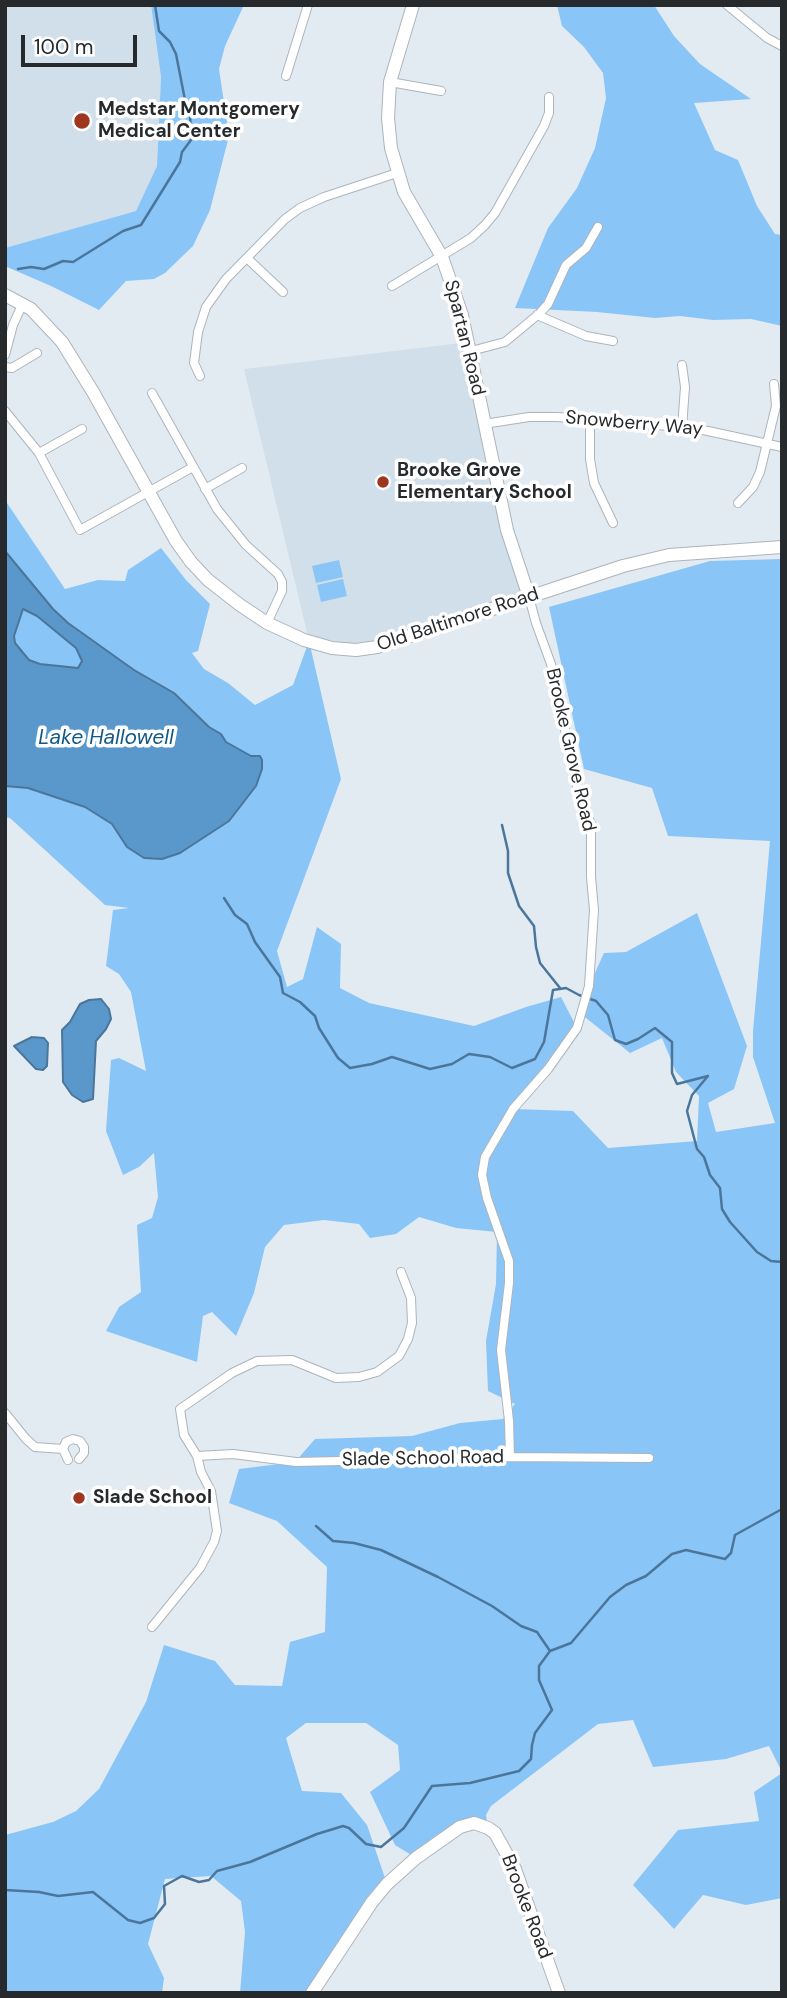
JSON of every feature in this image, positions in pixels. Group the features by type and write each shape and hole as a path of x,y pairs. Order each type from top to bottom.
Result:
{"street":[{"path":"286,76 308,5"},
{"name":"Spartan Road","path":"413,5 390,82 388,118 397,173 409,201 442,257 462,315 507,530 529,597"},
{"path":"727,5 766,38 782,46"},
{"path":"390,82 441,91"},
{"path":"392,286 471,239 495,213 544,127 549,113 549,97"},
{"path":"200,376 194,363 201,318 215,293 285,219 300,208 324,197 397,173"},
{"path":"471,351 505,342 537,315 548,304 566,265 586,248 598,227"},
{"path":"248,259 283,292"},
{"name":"Old Baltimore Road","path":"5,295 23,303 40,317 62,342 176,541 191,562 223,593 267,623 304,640 332,648 356,650 377,647 622,566 668,555 782,547"},
{"path":"5,355 13,325 23,303"},
{"path":"537,315 586,336 613,341"},
{"path":"5,367 12,368 37,353"},
{"path":"682,365 685,387 682,428"},
{"path":"738,503 753,487 760,472 776,407 774,384"},
{"path":"152,393 205,489 246,545 278,574 282,582 280,598 267,623"},
{"path":"5,411 39,453 80,530 193,467"},
{"name":"Snowberry Way","path":"484,424 529,417 590,420 707,430 782,447"},
{"path":"590,420 590,459 594,483 613,523"},
{"path":"39,453 82,429"},
{"path":"205,489 242,468"},
{"name":"Brooke Grove Road","path":"510,1457 501,1350 509,1261 487,1198 482,1175 485,1157 513,1109 568,1044 577,1028 587,993 594,910 591,824 580,800 551,664 529,597"},
{"path":"152,1627 200,1568 217,1531 214,1501 197,1456 184,1436 180,1409 246,1365 271,1360 292,1360 323,1374 344,1379 370,1375 388,1366 403,1348 412,1323 411,1298 401,1272"},
{"path":"5,1413 35,1447 63,1449"},
{"path":"63,1449 69,1440 80,1441 84,1450 79,1459"},
{"path":"63,1449 68,1460"},
{"name":"Slade School Road","path":"197,1456 233,1454 296,1462 510,1457 649,1458"},
{"name":"Brooke Road","path":"312,1993 372,1902 387,1884 416,1858 460,1826 474,1823 495,1833 515,1869 559,1993"}],"shaded area":[{"name":"Medstar Montgomery Medical Center","path":"5,5 151,5 161,77 157,166 136,211 5,248"},
{"path":"151,5 244,5 225,46 219,69 229,136 210,210 193,246 165,273 154,279 126,281 99,310 7,267 5,248 136,211 157,166 161,77"},
{"path":"557,5 654,5 674,36 700,64 751,99 694,103 715,150 738,160 757,206 775,234 782,235 782,326 751,319 713,320 680,316 655,318 515,308 548,228 577,188 595,148 606,98 603,73 584,47 562,26"},
{"name":"Brooke Grove Elementary School","path":"469,342 471,372 529,597 377,647 309,641 244,369"},
{"path":"5,500 65,589 98,580 125,581 128,570 161,548 186,580 210,604 198,651 192,653 204,669 228,683 255,705 293,685 309,641 341,779 277,951 287,987 303,979 317,927 341,944 340,988 369,1003 474,1026 561,997 577,1028 514,1109 573,1111 608,1148 697,1141 699,1096 676,1072 662,1038 630,1053 581,1014 589,986 604,953 626,952 697,913 747,1046 734,1089 708,1103 716,1132 775,1123 753,1057 770,841 668,836 652,788 584,769 549,607 710,561 782,559 782,1772 769,1746 726,1759 653,1767 633,1720 598,1724 491,1806 486,1815 488,1828 474,1823 416,1858 395,1845 370,1792 400,1770 398,1745 366,1723 306,1723 286,1738 302,1791 341,1793 367,1825 387,1884 312,1993 240,1993 245,1932 241,1901 211,1876 165,1879 148,1944 164,1978 162,1993 5,1993 5,1835 53,1822 76,1811 99,1789 146,1702 164,1645 215,1661 235,1685 282,1686 290,1642 325,1632 327,1567 277,1521 229,1503 239,1469 295,1462 315,1439 412,1436 460,1423 503,1419 515,1404 488,1391 486,1341 496,1284 497,1232 456,1228 419,1217 396,1234 370,1238 359,1224 324,1220 284,1225 265,1247 254,1293 236,1336 212,1312 203,1316 197,1362 106,1331 119,1307 141,1292 137,1225 152,1218 158,1197 154,1153 139,1167 123,1175 106,1131 111,1060 119,1058 146,1071 131,992 119,974 106,966 113,910 129,908 105,905 10,818 5,817"},
{"path":"339,560 343,577 316,583 312,566"},
{"path":"343,579 347,596 321,602 317,585"},
{"path":"782,1773 782,1898 746,1905 703,1895 674,1929 633,1885 678,1830 759,1821 754,1792"}],"water":[{"name":"Lake Hallowell","path":"5,551 68,623 134,670 174,693 209,727 221,734 226,742 251,756 260,756 262,760 256,786 229,821 180,853 162,859 144,858 127,847 112,824 85,807 28,788 5,786","holes":["23,609 37,616 76,648 82,661 78,668 40,664 29,660 15,643 14,636"]},
{"path":"101,999 109,1009 111,1019 96,1041 93,1099 83,1102 72,1095 63,1082 62,1030 80,1004"},
{"path":"32,1037 44,1038 48,1043 47,1066 43,1070 36,1069 14,1046"}],"waterway":[{"path":"18,269 44,269 63,261 73,262 123,231 141,225 180,162 182,152 191,140 190,112 176,54 170,42 159,31 155,5"},
{"path":"502,825 508,851 508,873 519,906 534,926 540,963 560,988"},
{"path":"224,898 235,915 247,924 255,942 280,977 283,993 300,1002 315,1016 319,1028 338,1058 350,1068 392,1057 430,1069 452,1064 469,1054 490,1057 512,1068 535,1059 544,1042 553,990 566,988 596,1001 608,1015 615,1040 626,1044 655,1028 672,1042 672,1073 677,1084 708,1076 692,1095 687,1111 697,1149 720,1188 722,1209 757,1252 771,1261 782,1262"},
{"path":"5,1890 58,1896 93,1892 128,1920 140,1923 154,1918 165,1904 164,1886 182,1876 199,1882 209,1880 217,1871 250,1862 343,1826 349,1828 366,1844 381,1847 404,1828 432,1786 470,1783 519,1771 531,1759 535,1733 552,1710 539,1680 539,1666 550,1651 571,1643 610,1597 626,1585 646,1576 672,1554 686,1550 725,1559 731,1553 735,1535 782,1509"},
{"path":"316,1526 333,1541 381,1550 438,1577 492,1606 521,1626 537,1632 550,1651"}],"place":[{"name":"Medstar Montgomery Medical Center","path":"82,121"},
{"name":"Brooke Grove Elementary School","path":"383,482"},
{"name":"Slade School","path":"79,1498"}]}
